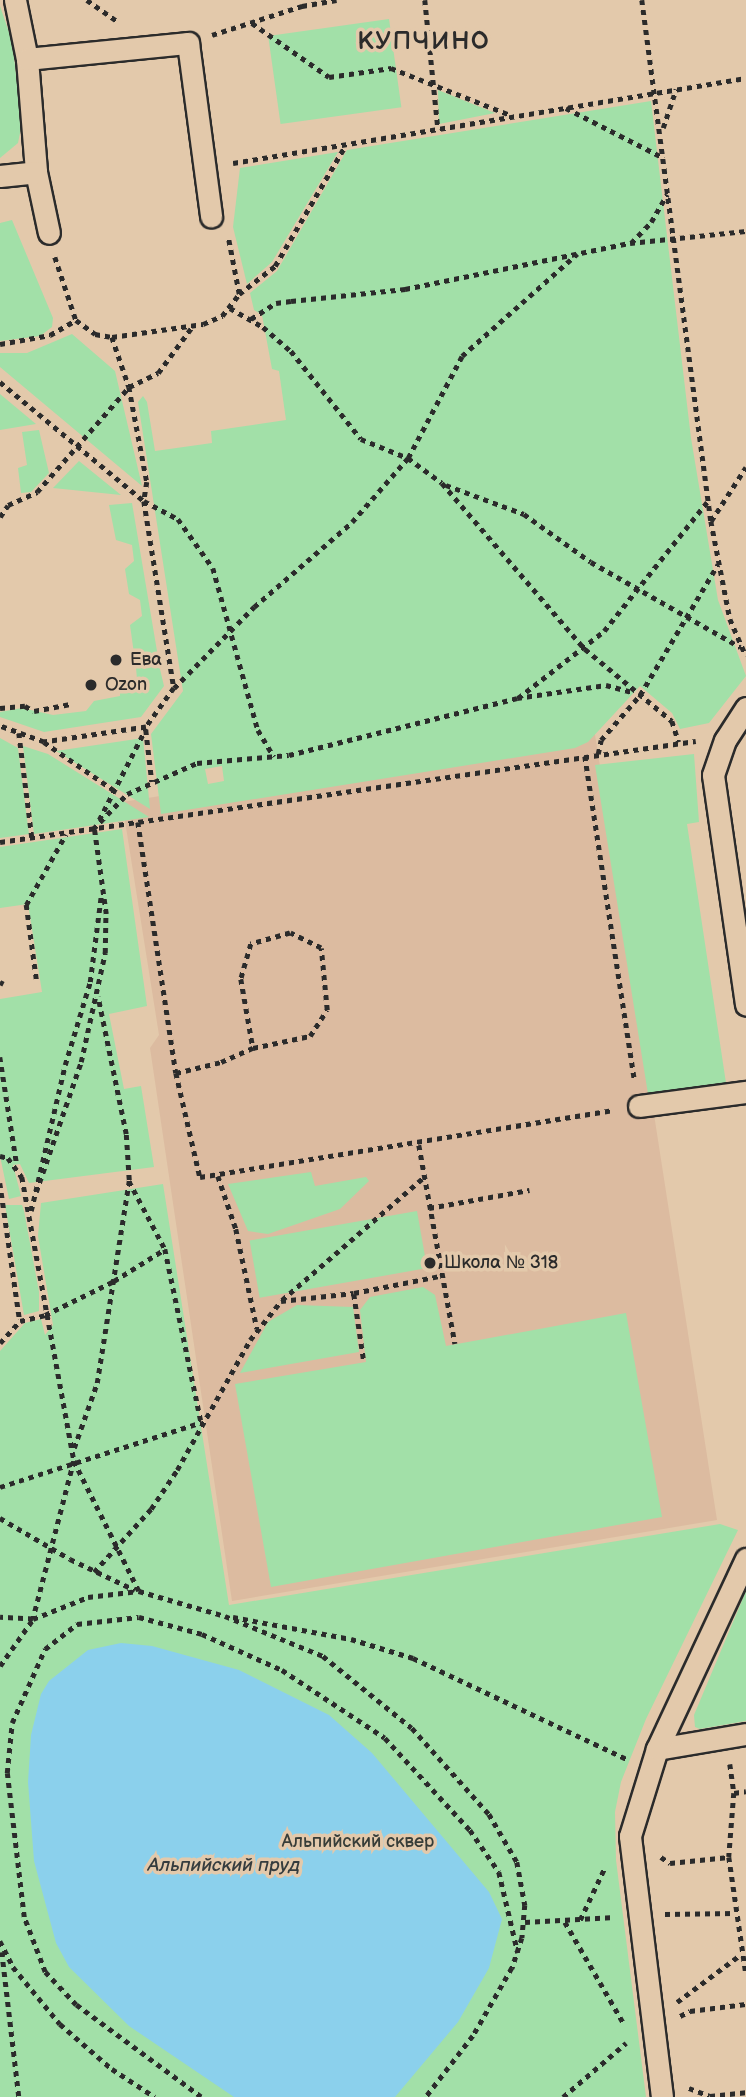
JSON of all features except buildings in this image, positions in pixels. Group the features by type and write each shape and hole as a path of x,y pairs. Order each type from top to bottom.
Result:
{"lane":[{"path":"15,0 27,59 36,172 49,233"},
{"path":"27,59 188,43 202,169 211,216"},
{"path":"0,176 36,172"},
{"path":"746,708 725,740 716,761 714,789 746,1004"},
{"path":"639,1106 746,1092"},
{"path":"662,2097 629,1836 657,1749 746,1559"},
{"path":"657,1749 736,1736"}],"path":[{"path":"188,43 336,0"},
{"path":"425,0 438,129"},
{"path":"642,0 657,93 710,521 740,648"},
{"path":"251,23 329,77 391,68 514,117"},
{"path":"202,169 746,78"},
{"path":"661,132 676,89"},
{"path":"566,108 665,159"},
{"path":"49,233 65,298 76,320 95,334 112,337 213,321 230,308 239,294 275,266 345,145"},
{"path":"630,243 651,222 668,192"},
{"path":"251,318 276,303 346,291 405,289 630,243 746,231"},
{"path":"227,232 239,294"},
{"path":"36,1192 80,1062 98,993 107,928 93,829 146,727 174,688 298,566 331,544 408,458 462,356 577,254"},
{"path":"230,308 251,318 302,362 361,439 408,458 442,483 585,649 672,722 679,742"},
{"path":"0,344 50,335 76,320"},
{"path":"0,517 8,505 37,492 79,448 129,387 158,373 193,326"},
{"path":"112,337 129,387 147,482 144,500 174,688"},
{"path":"0,382 144,500 167,510 196,539 213,568 233,628 258,730 274,757"},
{"path":"710,521 746,467"},
{"path":"442,483 524,514 591,562 740,648 746,656"},
{"path":"517,698 585,649 641,589 708,501"},
{"path":"598,754 601,740 639,695 718,563"},
{"path":"93,829 119,801 152,782 214,759 274,757 453,718 517,698 606,685 639,695"},
{"path":"0,708 26,706 34,711 69,704"},
{"path":"0,726 44,743 115,791"},
{"path":"44,743 146,727"},
{"path":"146,727 152,782"},
{"path":"19,733 32,838"},
{"path":"0,842 679,742 725,740"},
{"path":"138,822 176,1073 200,1177 218,1176 419,1145 639,1106 585,756"},
{"path":"36,979 26,905 66,834"},
{"path":"30,1216 61,1078 90,982 102,883"},
{"path":"176,1073 221,1062 253,1048 310,1036 327,1010 321,948 290,933 251,944 241,979 253,1048"},
{"path":"74,1450 97,1383 129,1180 126,1134 98,993"},
{"path":"0,1057 17,1167 30,1216 45,1315 74,1450 74,1461 33,1619 0,1666"},
{"path":"419,1145 440,1276 455,1344"},
{"path":"0,1156 17,1167"},
{"path":"218,1176 236,1229 257,1330"},
{"path":"94,1572 151,1509 257,1330 281,1301 424,1177"},
{"path":"129,1180 165,1248 203,1422"},
{"path":"0,1182 20,1321"},
{"path":"429,1208 529,1190"},
{"path":"0,1343 20,1321 45,1315 114,1281 165,1248"},
{"path":"281,1301 354,1293 440,1276"},
{"path":"354,1293 364,1362"},
{"path":"0,1487 74,1461 203,1422"},
{"path":"74,1461 139,1591"},
{"path":"0,1518 94,1572 139,1591 225,1616 323,1656 412,1728 461,1779 508,1845 523,1884 525,1922 518,1953 472,2036 426,2097"},
{"path":"0,1617 33,1619 88,1597 139,1591"},
{"path":"225,1616 289,1625 413,1658 622,1757"},
{"path":"201,2097 76,2005 45,1972 24,1917 7,1773 12,1723 45,1648 77,1623 139,1617 202,1634 291,1675 385,1738 470,1830 499,1872 518,1953"},
{"path":"736,1736 730,1765 734,1793 729,1857 740,1955 746,1974"},
{"path":"719,1766 730,1765"},
{"path":"734,1793 746,1791"},
{"path":"654,1852 670,1863 729,1857"},
{"path":"580,1920 608,1863"},
{"path":"525,1922 565,1922 638,1915 735,1913"},
{"path":"565,1922 633,2037"},
{"path":"0,1941 19,2097"},
{"path":"1,1948 36,1997 75,2039 155,2097"},
{"path":"564,2097 652,2021 740,1955"},
{"path":"676,2029 680,2016 690,2011 746,2004"},
{"path":"683,2081 710,2096 746,2092"}],"shaded area":[{"name":"Школа № 318","path":"594,728 717,1520 232,1601 150,1048 159,1035 122,802"}],"green space":[{"path":"0,6 12,41 22,123 18,143 0,158"},
{"path":"389,19 401,107 281,124 268,36"},
{"path":"438,90 495,113 439,124"},
{"path":"651,101 691,438 718,600 746,676 709,723 680,729 672,713 640,686 588,742 575,748 161,814 151,734 183,691 138,402 143,396 147,402 155,451 212,443 211,431 286,420 279,371 272,369 262,315 254,310 250,293 277,271 347,150","holes":["222,766 224,781 208,784 205,769"]},
{"path":"338,152 272,262 247,284 233,227 240,168"},
{"path":"12,220 53,318 52,327 40,336 0,341 0,223"},
{"path":"72,334 115,371 142,486 0,367 0,353 27,353"},
{"path":"0,394 36,424 0,430"},
{"path":"39,430 49,473 31,492 21,493 18,468 27,465 22,432"},
{"path":"79,461 121,495 53,488"},
{"path":"132,503 158,657 135,661 130,625 142,616 140,600 129,594 125,569 134,561 132,545 116,540 109,505"},
{"path":"159,665 164,686 141,717 44,732 0,717 0,712 22,708 53,715 86,711 94,701 120,696 120,687 137,679 136,668"},
{"path":"0,738 18,748 29,834 0,838"},
{"path":"143,738 150,809 56,751"},
{"path":"23,746 48,754 149,817 34,834"},
{"path":"694,754 699,822 687,824 726,1083 648,1094 595,765"},
{"path":"122,829 147,1006 109,1014 124,1089 141,1086 154,1167 29,1183 20,1164 13,1165 21,1196 9,1199 0,1156 0,999 42,992 28,904 0,908 0,847"},
{"path":"311,1172 315,1186 366,1177 369,1181 340,1209 268,1234 248,1231 228,1184"},
{"name":"Альпийский сквер","path":"163,1184 229,1605 720,1524 738,1530 646,1719 621,1782 615,1812 616,1860 646,2097 0,2097 0,1351 25,1323 41,1319 45,1335 53,1325 38,1236 41,1203"},
{"path":"5,1205 22,1205 39,1292 39,1311 24,1315"},
{"path":"417,1211 427,1268 260,1298 250,1241"},
{"path":"423,1287 435,1295 446,1346 626,1313 662,1517 271,1587 235,1384 366,1362 360,1310 370,1297"},
{"path":"297,1305 353,1307 359,1352 240,1373 268,1322"},
{"path":"746,1591 746,1721 700,1729 695,1727 694,1715"}],"water":[{"name":"Альпийский пруд","path":"121,1643 152,1646 239,1670 329,1715 372,1753 489,1892 502,1919 489,1968 458,2022 395,2097 234,2097 129,2026 69,1967 56,1943 34,1861 28,1782 31,1735 41,1694 49,1681 88,1650"}],"place":[{"name":"Ева","path":"116,660"},
{"name":"Ozon","path":"91,685"},
{"name":"Школа № 318","path":"430,1263"}],"district":[{"name":"КУПЧИНО","path":"424,42"}]}
